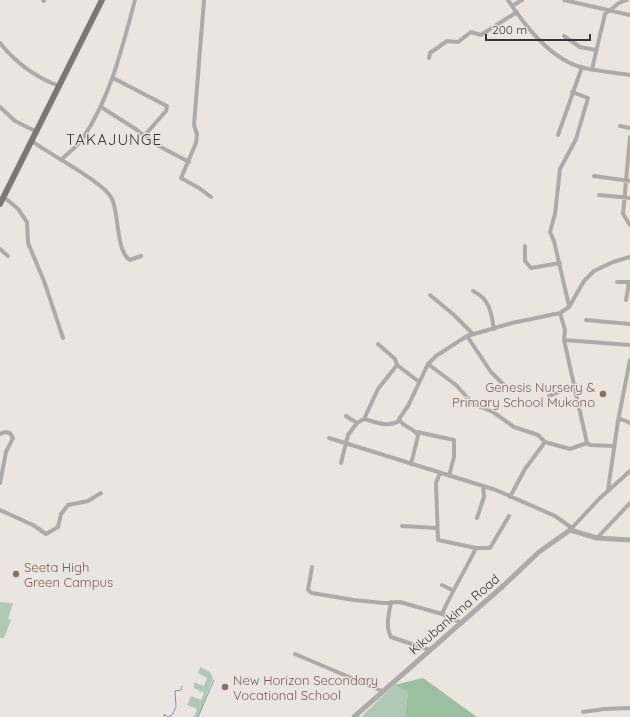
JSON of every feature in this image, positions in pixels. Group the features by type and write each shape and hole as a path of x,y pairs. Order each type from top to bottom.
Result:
{"main road":[{"path":"1,201 102,0"}],"street":[{"path":"61,160 83,138 101,107 113,78 135,0"},
{"path":"204,0 194,125 197,138 181,178 211,197"},
{"path":"508,0 550,50 570,63 582,67 630,75"},
{"path":"512,6 522,0"},
{"path":"564,0 630,15"},
{"path":"592,69 605,14 609,10 627,0"},
{"path":"429,58 430,53 447,41 458,42 471,32 481,35 517,12"},
{"path":"564,36 580,47 596,50"},
{"path":"0,43 24,68 44,80 58,86"},
{"path":"558,134 582,67"},
{"path":"113,78 167,106 166,111 144,136"},
{"path":"569,307 560,263 550,232 555,214 560,169 576,139 588,98 572,92"},
{"path":"0,107 15,121 37,132"},
{"path":"101,107 157,145 188,162"},
{"path":"620,126 630,128"},
{"path":"630,137 628,181 624,198 623,214 630,225"},
{"path":"32,141 107,191 114,205 124,253 130,260 141,256"},
{"path":"594,176 628,181"},
{"path":"599,195 630,198"},
{"path":"1,201 18,209 27,222 28,243 44,281 63,338"},
{"path":"525,246 525,261 531,268 560,263"},
{"path":"0,249 8,256"},
{"path":"364,419 386,425 392,425 399,421 418,381 428,364 436,356 472,334 512,323 560,313 569,307 584,281 594,271 612,262 630,257"},
{"path":"617,282 629,282 626,300"},
{"path":"473,291 482,295 491,310 494,329"},
{"path":"430,295 454,315 472,334"},
{"path":"560,313 565,330 564,340 576,386 578,405 587,442 590,445 614,446"},
{"path":"586,320 630,324"},
{"path":"467,336 491,372 505,386"},
{"path":"564,340 630,345"},
{"path":"378,344 398,362 397,365 418,381"},
{"path":"608,491 618,420 630,360"},
{"path":"428,364 456,385 473,404 493,412 514,427 538,435 545,442 570,449 587,442"},
{"path":"341,463 348,435 357,423 364,419 378,389 397,365"},
{"path":"549,396 576,386"},
{"path":"346,416 357,423"},
{"path":"618,420 621,419 630,423"},
{"path":"399,421 417,432 454,440 454,457 449,476"},
{"path":"411,464 411,456 418,439 417,432"},
{"path":"0,434 10,433 13,438 6,452 0,483"},
{"path":"329,438 440,472 510,496 554,516 571,529 597,538 630,540"},
{"path":"510,496 525,469 545,442"},
{"path":"0,450 6,452"},
{"path":"571,529 630,471"},
{"path":"440,472 436,484 438,540 476,548 490,548 509,516"},
{"path":"477,518 484,497 483,486"},
{"path":"0,510 33,525 46,534 58,527 61,514 68,505 88,501 101,493"},
{"path":"597,538 630,503"},
{"path":"402,526 437,528"},
{"name":"Kikubankima Road","path":"354,717 539,552 571,529"},
{"path":"442,614 452,590 461,579 476,548"},
{"path":"312,567 308,590 312,593 383,603 400,602 442,614 462,622"},
{"path":"442,585 452,590"},
{"path":"391,602 387,624 391,637 430,650"},
{"path":"294,654 382,691"},
{"path":"583,712 604,708 630,708"}],"green space":[{"path":"0,602 13,603 8,619 11,620 4,638 0,638"},
{"path":"200,667 210,672 213,678 198,717 194,717 197,709 187,705 191,696 201,700 204,693 194,688 194,682 204,686 207,678 198,673"},
{"path":"423,678 477,717 405,717 408,692 394,685"},
{"path":"394,685 408,692 405,717 361,717"}],"waterway":[{"path":"198,717 214,680"},
{"path":"164,717 164,714 168,717 172,715 176,707 175,691 181,690 182,686"}],"place":[{"name":"Genesis Nursery & Primary School Mukono","path":"603,394"},
{"name":"Seeta High Green Campus","path":"16,574"},
{"name":"New Horizon Secondary Vocational School","path":"225,687"}],"district":[{"name":"TAKAJUNGE","path":"114,139"}]}
